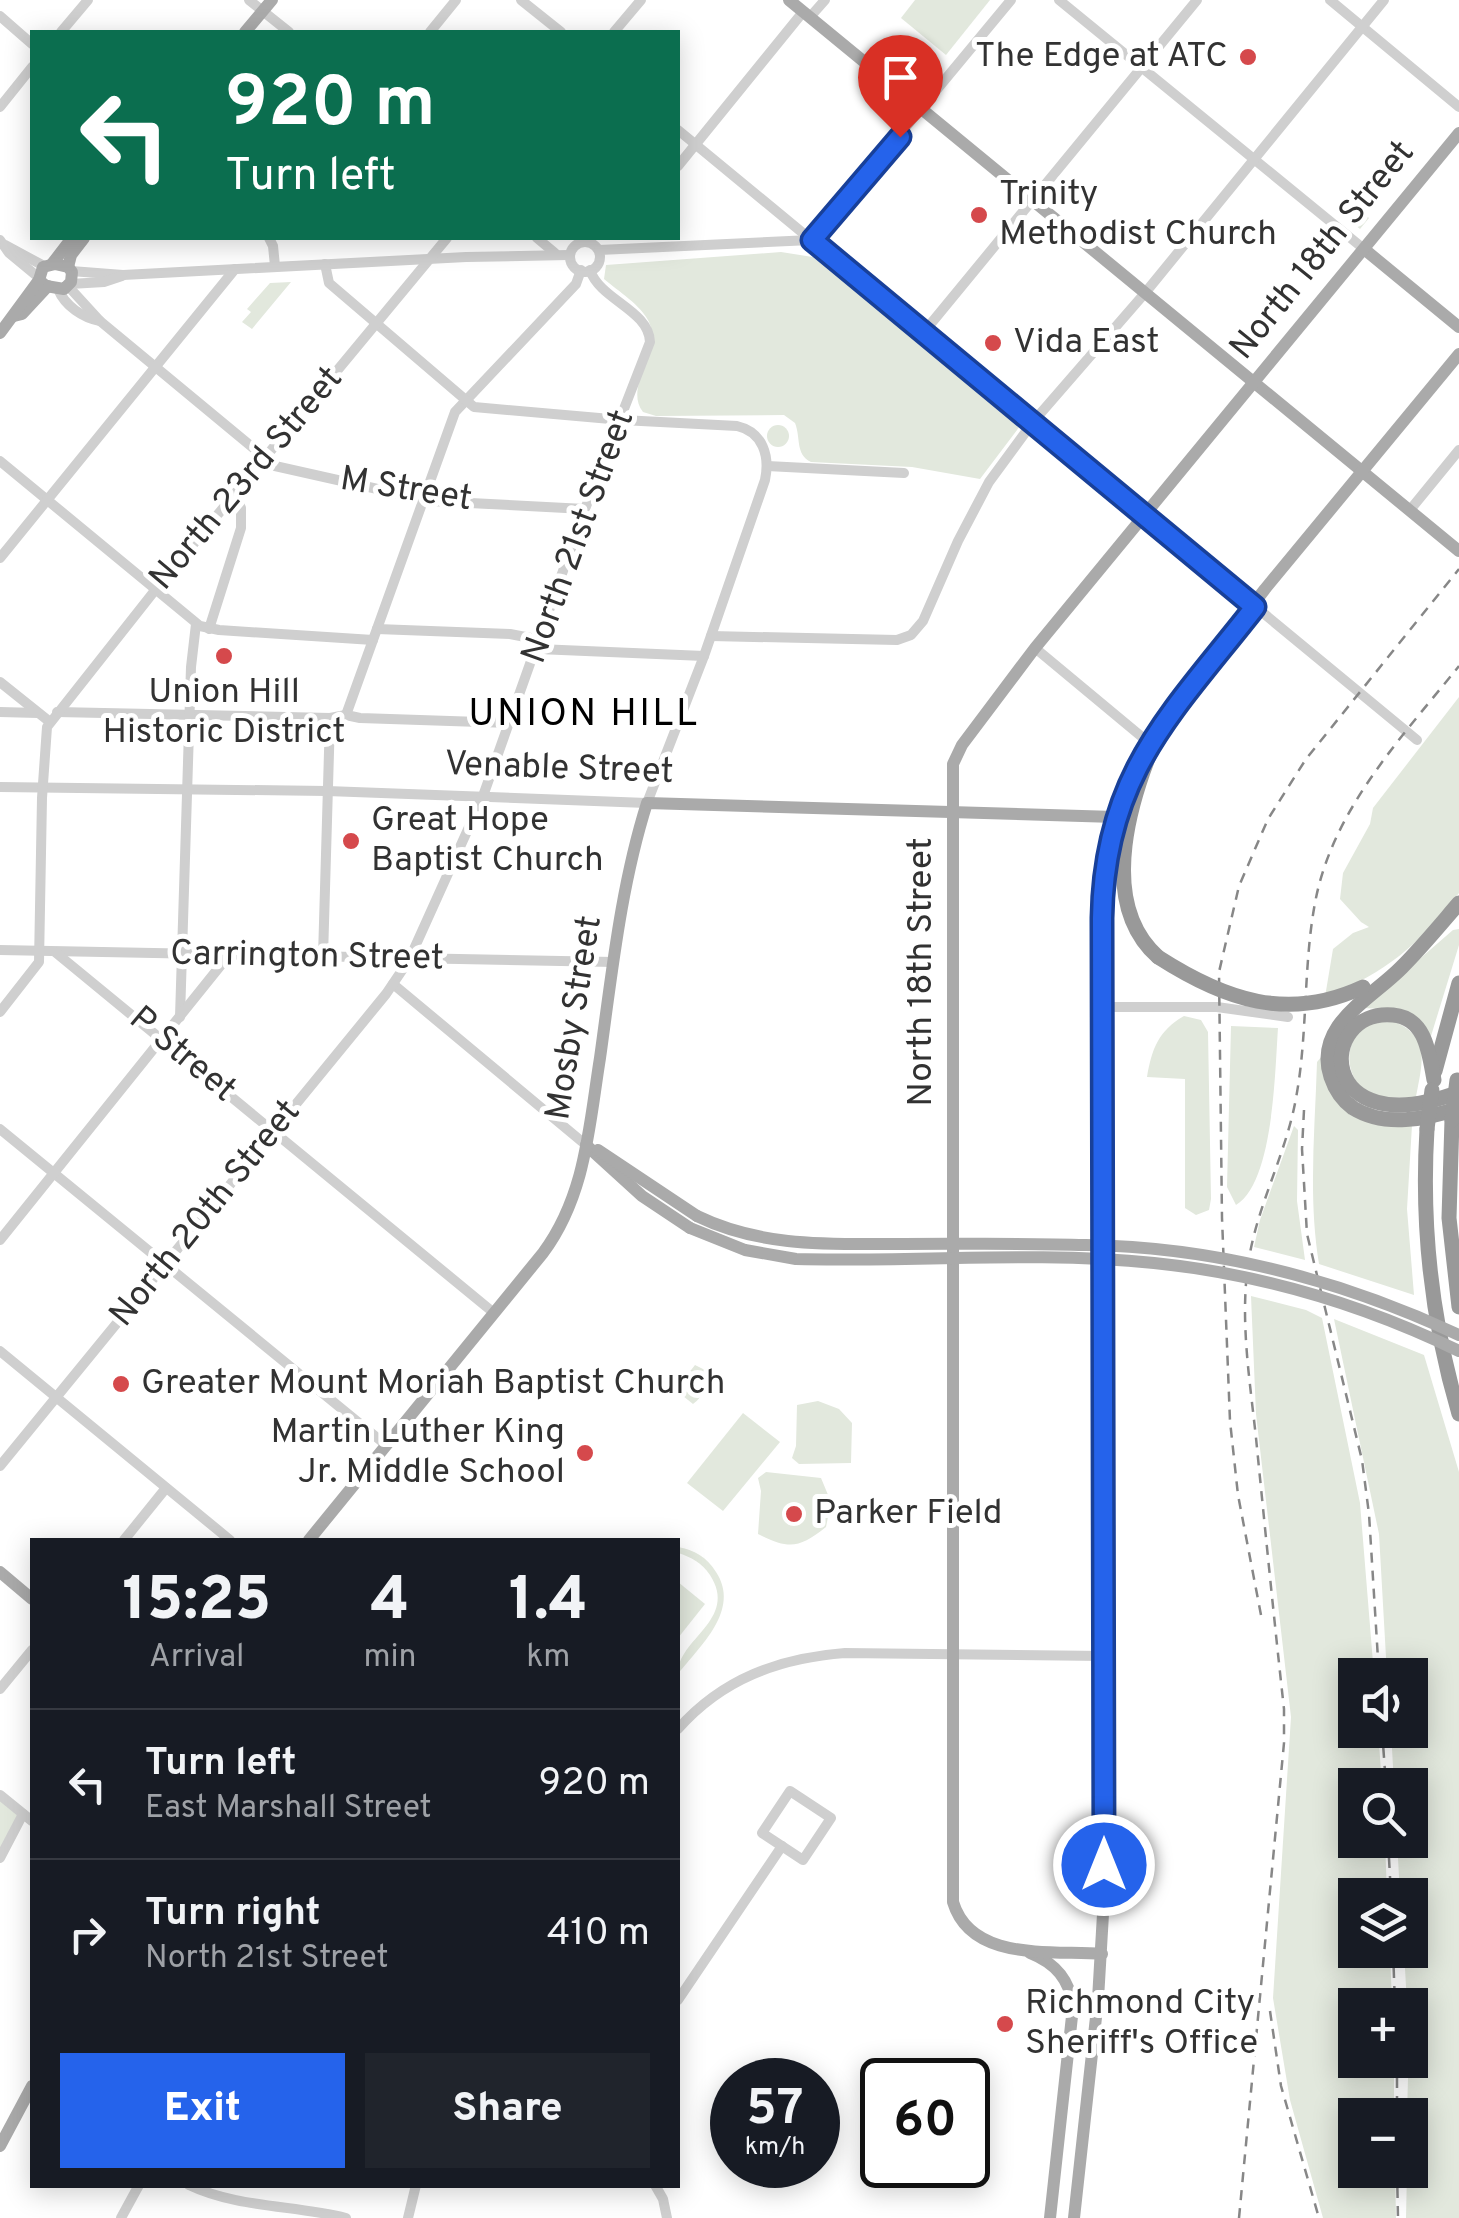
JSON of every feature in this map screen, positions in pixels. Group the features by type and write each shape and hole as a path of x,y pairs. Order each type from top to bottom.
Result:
{"highway":[{"path":"1161,727 1131,803 1125,874 1131,919 1158,958 1223,991 1265,1004 1307,1005 1363,987 1409,958 1424,943"},
{"path":"1456,1114 1376,1118 1350,1106 1332,1082 1328,1068 1330,1044 1344,1018 1388,981 1459,903"},
{"path":"1459,983 1433,1085 1427,1129 1425,1216 1435,1320 1459,1414"},
{"path":"1433,1085 1422,1032 1404,1017 1368,1018 1348,1034 1342,1071 1357,1094 1367,1100 1390,1106 1412,1105 1458,1081"},
{"path":"1458,1081 1448,1218 1459,1307"}],"main road":[{"path":"248,30 272,0"},
{"path":"789,0 1459,551"},
{"name":"North 18th Street","path":"1018,1948 989,1944 972,1934 957,1915 953,1902 952,776 962,745 1035,648 1459,133"},
{"path":"56,277 71,240"},
{"path":"0,333 56,277 82,240"},
{"path":"1364,249 1459,327"},
{"path":"1074,2218 1102,1954 1104,865 1115,817 1148,742 1265,589 1459,354"},
{"name":"Venable Street","path":"647,803 1115,817"},
{"name":"Mosby Street","path":"311,1538 562,1226 578,1186 629,863 647,803"},
{"path":"586,1145 638,1193 745,1250 796,1258 1115,1260 1215,1271 1280,1284 1344,1303 1459,1351"},
{"path":"693,1222 800,1244 1090,1244 1206,1255 1338,1286 1459,1335"},
{"path":"0,1572 30,1597"},
{"path":"1018,1948 1102,1954"},
{"path":"1018,1948 1057,1969 1072,1998 1050,2218"},
{"path":"0,2146 7,2119 27,2107"}],"street":[{"path":"63,30 88,0"},
{"path":"249,0 286,30"},
{"path":"432,30 456,0"},
{"path":"520,0 558,30"},
{"path":"616,30 641,0"},
{"path":"680,163 824,0"},
{"path":"56,277 104,282 122,275 236,268 562,254 580,244 604,250 812,240 1011,0"},
{"path":"1059,0 1364,249"},
{"path":"924,332 1197,0"},
{"path":"1330,0 1459,107"},
{"path":"711,636 890,640 911,634 930,610 958,541 989,482 1032,422 1145,292 1384,0"},
{"path":"0,16 30,42"},
{"path":"0,107 30,70"},
{"path":"680,132 1417,740"},
{"path":"270,240 275,266"},
{"name":"North 23rd Street","path":"54,717 445,240"},
{"path":"540,240 572,266 586,270"},
{"path":"346,715 455,412 617,240"},
{"name":"M Street","path":"3,242 56,277 68,304 100,321 263,459 286,469 422,498 585,509"},
{"path":"325,264 329,283 464,400 479,408 724,424 746,428 758,438 767,466 904,473"},
{"path":"0,558 236,268"},
{"name":"North 21st Street","path":"408,960 483,796 585,509 650,345 646,326 586,270"},
{"path":"1410,510 1459,450"},
{"path":"0,462 196,624 209,629 510,634 539,645 704,656"},
{"name":"Mosby Street","path":"647,803 704,656 767,466"},
{"path":"209,629 240,528 241,508 234,494"},
{"path":"180,1018 189,714 196,624"},
{"path":"1035,648 1148,742"},
{"path":"0,682 38,712"},
{"path":"0,712 38,712 54,717 346,715 510,723"},
{"path":"0,1012 39,962 44,734 54,717"},
{"path":"323,957 330,718"},
{"name":"Venable Street","path":"0,787 327,791 647,803"},
{"name":"Carrington Street","path":"0,950 614,962"},
{"name":"P Street","path":"55,952 494,1313"},
{"path":"0,1240 229,956"},
{"name":"North 20th Street","path":"0,1466 274,1132 408,960"},
{"path":"393,984 586,1145"},
{"path":"1103,1007 1217,1007 1288,1017"},
{"path":"0,1129 386,1445"},
{"path":"0,1352 228,1538"},
{"path":"126,1538 166,1488"},
{"path":"0,1688 30,1652"},
{"path":"680,1727 723,1689 780,1662 844,1653 1104,1656"},
{"path":"790,1791 831,1818 802,1860 782,1846 762,1832 790,1791"},
{"path":"0,1795 28,1818 0,1858"},
{"path":"680,1997 782,1846"},
{"path":"121,2218 137,2188"},
{"path":"196,2188 215,2196 346,2218"},
{"path":"408,2218 415,2188"},
{"path":"657,2188 667,2218"},
{"path":"276,2218 282,2206"}],"shaded area":[{"path":"915,0 990,0 946,55 901,18"},
{"path":"1348,200 1369,218 1360,229 1338,211"},
{"path":"781,252 838,261 1004,399 1020,426 980,479 912,467 811,462 800,450 795,423 784,415 656,416 643,412 637,391 652,333 641,310 604,279 606,265"},
{"path":"291,282 252,329 242,322 251,312 247,309 270,283"},
{"path":"778,425 786,428 786,444 778,447 770,444 767,436 770,428"},
{"path":"1459,697 1459,893 1430,928 1400,955 1367,978 1325,997 1333,949 1353,933 1369,927 1340,899 1343,873 1370,824 1373,808"},
{"path":"1459,929 1459,945 1431,1036 1416,1018 1402,1010 1363,1008 1453,930"},
{"path":"1184,1016 1201,1020 1208,1032 1211,1199 1209,1210 1196,1215 1185,1208 1185,1079 1147,1077 1158,1042"},
{"path":"1393,1021 1419,1043 1422,1063 1416,1098 1385,1097 1366,1091 1350,1066 1351,1046 1362,1029"},
{"path":"1231,1026 1278,1028 1265,1150 1249,1192 1236,1205 1227,1187"},
{"path":"1323,1055 1331,1092 1412,1125 1407,1209 1414,1295 1319,1264 1313,1163 1317,1062"},
{"path":"1294,1126 1298,1130 1297,1201 1305,1260 1254,1247"},
{"path":"1251,1296 1322,1318 1360,1503 1373,1658 1338,1658 1338,1748 1379,1748 1381,1768 1338,1768 1338,1858 1386,1858 1386,1878 1338,1878 1338,1968 1391,1968 1391,1988 1338,1988 1338,2078 1394,2078 1394,2098 1338,2098 1338,2188 1395,2188 1396,2218 1323,2218 1290,2100 1273,1998 1291,1717 1256,1414"},
{"path":"1334,1319 1424,1355 1459,1472 1459,2218 1406,2218 1407,2188 1428,2188 1428,2098 1407,2098 1408,2078 1428,2078 1428,1988 1406,1988 1405,1968 1428,1968 1428,1878 1399,1878 1398,1858 1428,1858 1428,1768 1393,1768 1392,1748 1428,1748 1428,1658 1386,1658 1379,1534"},
{"path":"695,1365 705,1370 705,1380 702,1394 693,1404 683,1396 691,1386 684,1379"},
{"path":"818,1401 839,1409 852,1423 851,1463 799,1464 792,1458 797,1405"},
{"path":"743,1413 780,1442 723,1511 687,1483"},
{"name":"Parker Field","path":"766,1472 821,1478 831,1502 826,1527 794,1544 778,1543 758,1534 758,1478"},
{"path":"680,1548 709,1562 722,1586 724,1600 715,1627 680,1672 680,1662 717,1605 717,1591 710,1575 696,1561 680,1554"},
{"path":"680,1584 705,1604 680,1635"},
{"path":"0,1794 24,1814 0,1858"}],"railway":[{"path":"1261,1615 1238,1495 1230,1421 1222,1218 1219,972 1239,886 1268,819 1306,759 1459,569"},
{"path":"1239,2218 1284,1743 1284,1709 1247,1351 1248,1265 1257,1222 1296,1098 1311,927 1324,869 1337,837 1372,776 1459,666"},
{"path":"1304,1110 1307,1234 1362,1460 1378,1658"},
{"path":"1383,1748 1385,1768"},
{"path":"1389,1858 1390,1878"},
{"path":"1394,1968 1394,1988"},
{"path":"1270,2011 1281,2086 1319,2218"},
{"path":"1397,2078 1397,2098"},
{"path":"1397,2188 1398,2218"}],"place":[{"name":"The Edge at ATC","path":"1248,57"},
{"name":"Trinity Methodist Church","path":"979,215"},
{"name":"Vida East","path":"993,343"},
{"name":"Union Hill Historic District","path":"224,656"},
{"name":"Great Hope Baptist Church","path":"351,841"},
{"name":"Greater Mount Moriah Baptist Church","path":"121,1384"},
{"name":"Martin Luther King Jr. Middle School","path":"585,1453"},
{"name":"Parker Field","path":"794,1514"},
{"name":"Richmond City Sheriff's Office","path":"1005,2024"}],"district":[{"name":"UNION HILL","path":"584,715"}],"route":[{"path":"900,137 812,240 1255,607 1148,742 1115,817 1104,865 1104,1865"}]}
